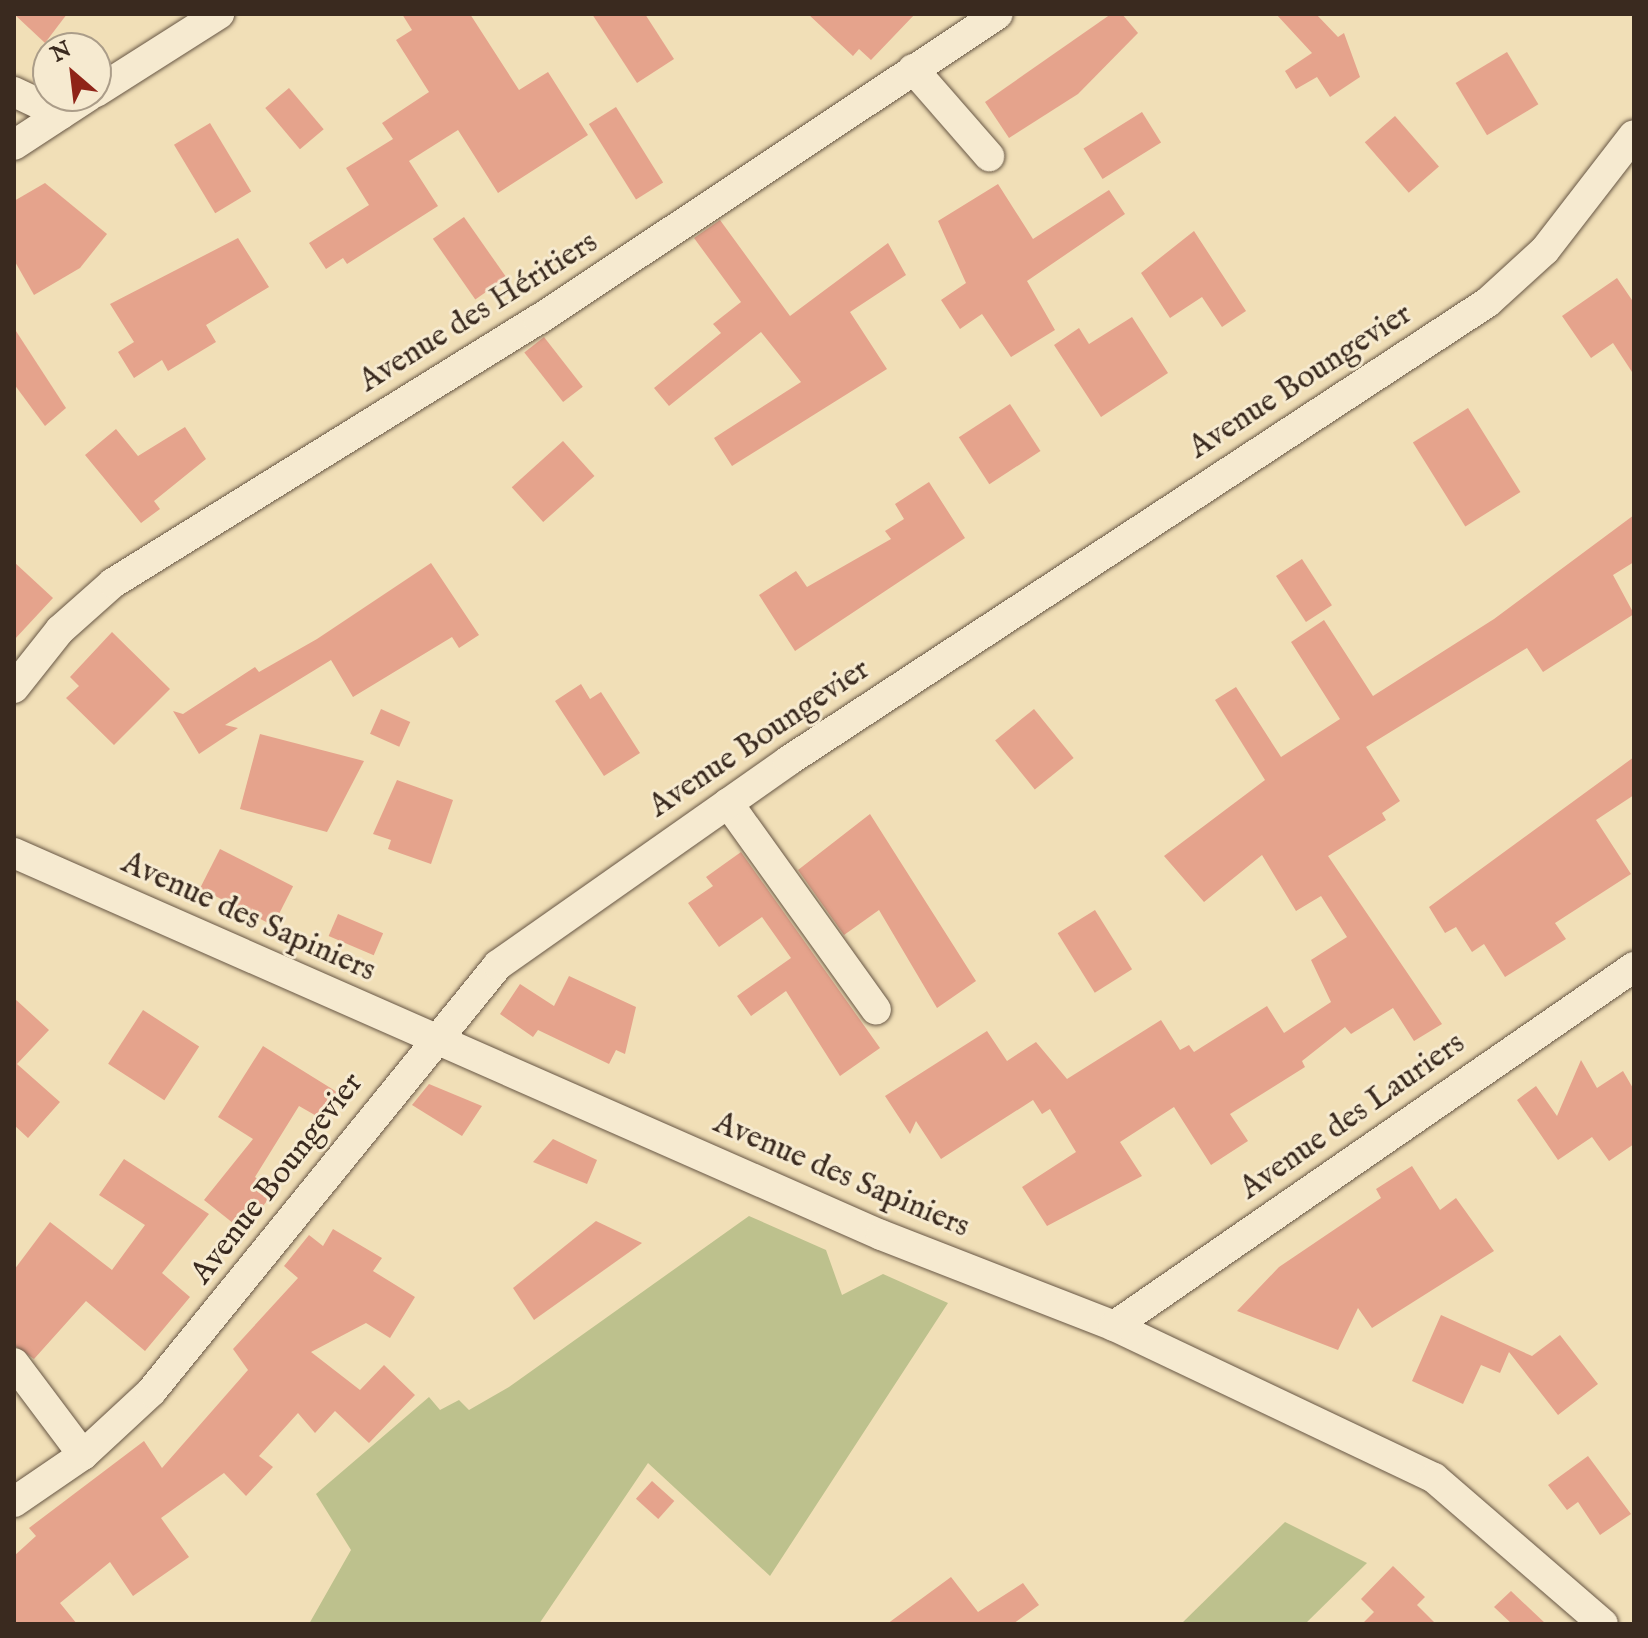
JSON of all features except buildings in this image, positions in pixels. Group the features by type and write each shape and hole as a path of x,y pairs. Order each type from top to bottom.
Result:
{"street":[{"path":"112,82 219,14"},
{"name":"Avenue des Héritiers","path":"14,688 60,630 113,583 538,320 998,14"},
{"path":"913,69 989,156"},
{"path":"14,92 61,114"},
{"path":"14,145 64,112"},
{"name":"Avenue Boungevier","path":"14,1502 83,1455 215,1320 433,1039 531,938 728,803 1488,302 1545,250 1634,135"},
{"path":"728,803 876,1010"},
{"name":"Avenue des Sapiniers","path":"14,853 881,1235 1114,1326 1434,1478 1603,1624"},
{"name":"Avenue des Lauriers","path":"1114,1326 1634,967"},
{"path":"14,1363 83,1455"}],"green space":[{"path":"749,1216 826,1250 842,1295 883,1274 948,1303 770,1576 648,1463 539,1624 309,1624 351,1550 316,1494 429,1397 440,1410 459,1400 469,1410 509,1387"},
{"path":"1285,1522 1367,1563 1305,1624 1181,1624"}]}
